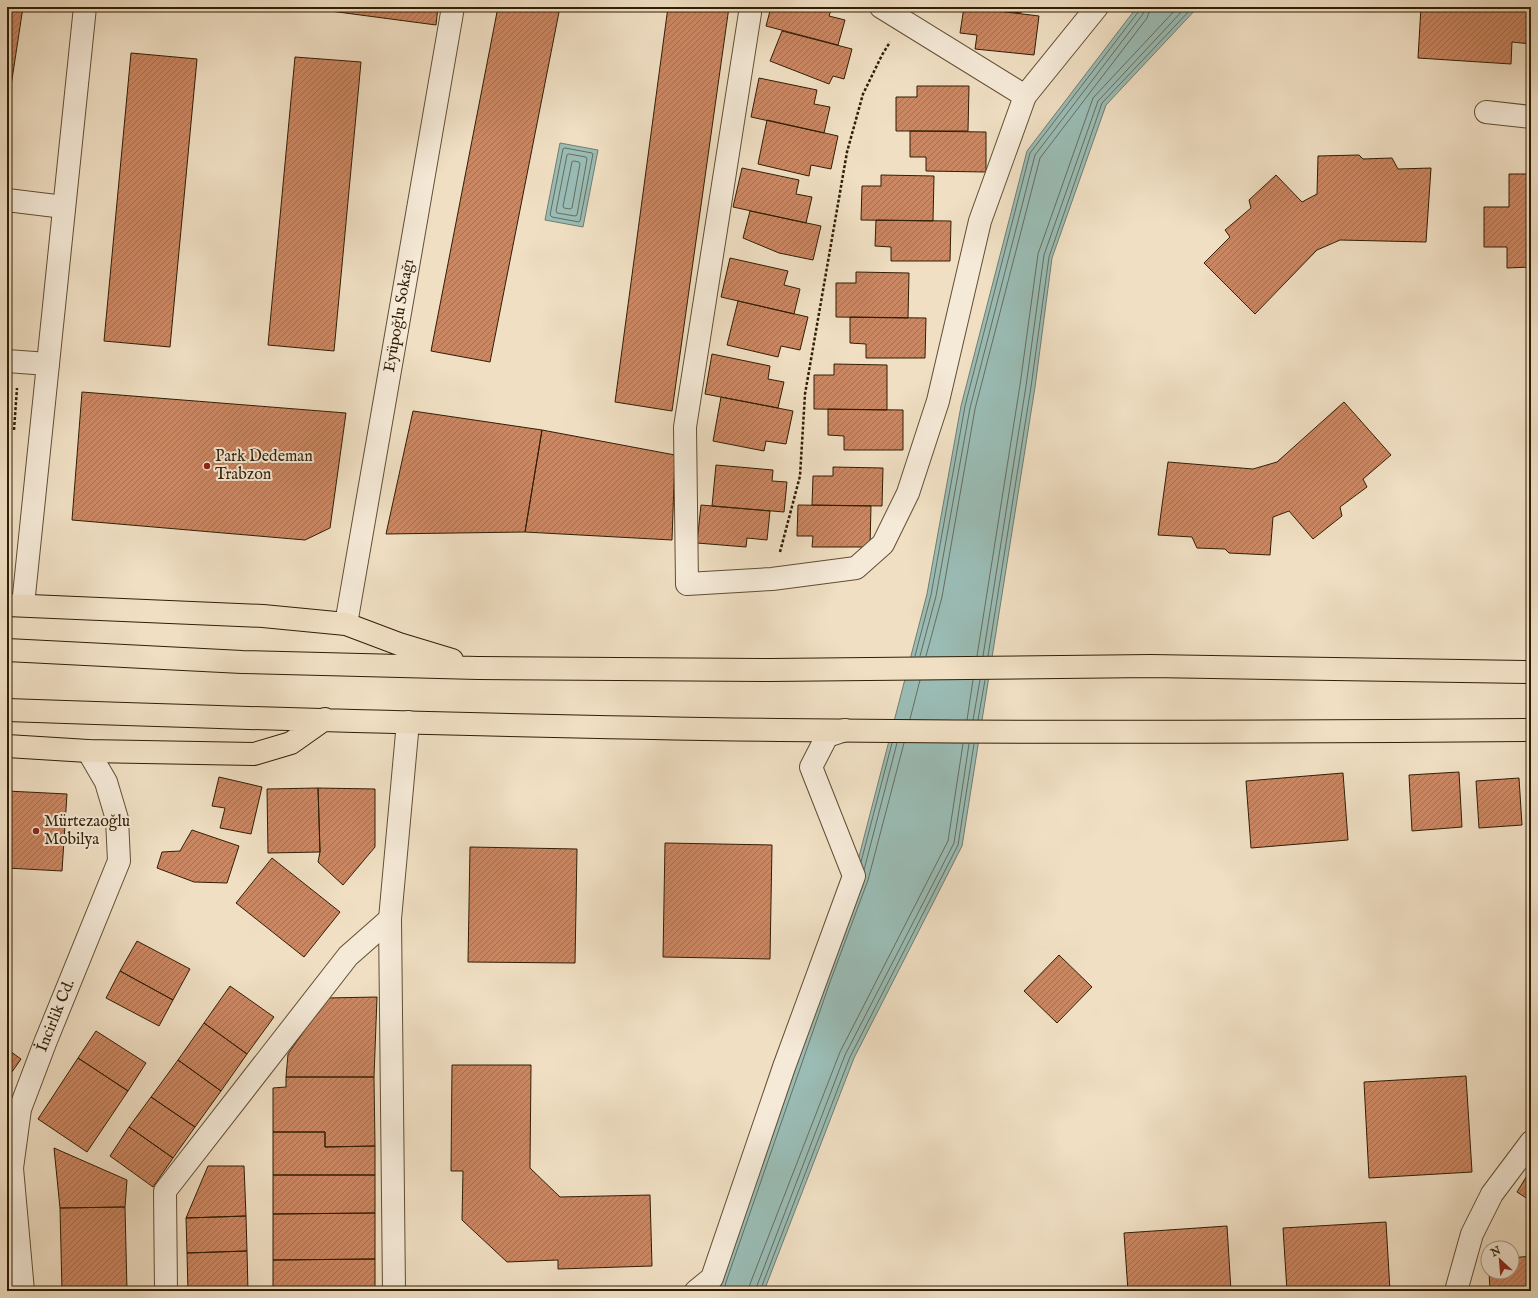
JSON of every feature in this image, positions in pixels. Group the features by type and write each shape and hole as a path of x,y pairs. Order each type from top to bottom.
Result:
{"highway":[{"path":"15,605 263,616 346,624 399,644 478,668"},
{"path":"7,650 242,662 478,668 770,670 1151,666 1531,672"},
{"path":"7,710 241,718 780,730 1151,732 1531,730"},
{"path":"7,746 88,750 254,754 291,743 325,719"}],"street":[{"path":"15,605 48,364 85,7"},
{"name":"Eyüpoğlu Sokağı","path":"346,624 453,7"},
{"path":"749,7 750,13 685,427 687,584 772,579 856,568 883,544 908,493 936,408 980,221 1025,96 1097,7"},
{"path":"881,7 1025,96"},
{"path":"1486,112 1531,117"},
{"path":"7,200 64,207"},
{"path":"7,361 48,364"},
{"path":"394,1291 390,919 408,722"},
{"path":"696,1291 712,1278 795,1037 854,876 811,767 827,736 845,730"},
{"name":"İncirlik Cd.","path":"23,1291 12,1168 13,1110 45,1043 119,861 117,819 106,782 88,750"},
{"path":"166,1291 165,1191 348,956 390,919"},
{"path":"1456,1291 1472,1234 1492,1194 1531,1142"}],"path":[{"path":"772,579 800,476 805,394 847,152 863,94 882,55 903,20"}],"water":[{"path":"1137,7 1198,7 1106,105 1052,258 1035,387 962,846 854,1058 764,1291 709,1291 854,876 927,594 961,406 1027,151"},
{"path":"560,143 598,150 583,227 545,220"}],"building":[{"path":"7,7 23,7 11,86 7,85"},
{"path":"300,7 438,7 436,25"},
{"path":"498,7 560,7 490,362 431,351"},
{"path":"668,7 729,7 672,411 615,402"},
{"path":"771,7 832,7 829,16 845,20 838,45 766,26"},
{"path":"964,7 1039,16 1034,55 975,49 977,35 960,33"},
{"path":"964,7 1022,7 1021,13"},
{"path":"1421,7 1531,7 1531,44 1512,42 1511,64 1418,58"},
{"path":"782,31 852,49 844,79 833,76 829,84 770,61"},
{"path":"131,53 197,59 170,347 104,341"},
{"path":"295,57 361,62 334,351 268,345"},
{"path":"759,78 817,90 814,104 830,107 824,133 751,117"},
{"path":"917,86 969,86 968,131 896,131 896,97 917,97"},
{"path":"767,120 838,136 831,169 811,165 809,176 758,164"},
{"path":"910,131 986,132 986,172 926,171 926,157 910,157"},
{"path":"1359,155 1363,159 1392,158 1398,169 1431,168 1426,242 1340,240 1317,250 1255,314 1204,263 1230,237 1225,230 1251,208 1249,200 1276,175 1302,202 1317,194 1318,156"},
{"path":"742,168 799,180 796,194 812,197 806,223 733,207"},
{"path":"1509,174 1531,174 1531,267 1507,268 1507,247 1484,247 1484,207 1509,207"},
{"path":"881,175 934,176 933,221 861,220 862,186 881,186"},
{"path":"750,211 821,226 813,260 779,253 743,238"},
{"path":"876,220 951,221 950,261 891,261 891,247 875,246"},
{"path":"730,258 788,271 784,285 800,289 794,314 721,297"},
{"path":"856,272 909,273 908,318 836,317 836,283 856,283"},
{"path":"738,301 808,317 800,350 781,346 778,357 727,345"},
{"path":"850,317 926,318 925,358 866,358 866,344 850,343"},
{"path":"712,354 770,366 768,379 784,382 778,408 705,394"},
{"path":"834,364 887,365 887,410 814,409 814,375 834,375"},
{"name":"Park Dedeman Trabzon","path":"82,392 346,413 330,528 305,540 72,520"},
{"path":"721,397 793,411 786,444 766,441 764,451 713,441"},
{"path":"1344,402 1391,455 1363,479 1367,487 1340,507 1342,516 1313,539 1289,511 1273,517 1270,555 1229,553 1225,549 1197,548 1192,537 1158,535 1168,462 1253,469 1277,462"},
{"path":"828,409 903,410 903,450 844,450 844,436 828,435"},
{"path":"413,411 542,430 525,532 386,534"},
{"path":"542,430 675,455 672,540 525,532"},
{"path":"716,465 773,470 772,481 787,482 784,512 712,506"},
{"path":"833,467 883,468 882,506 812,505 813,476 833,476"},
{"path":"701,505 770,511 767,540 747,538 746,547 697,543"},
{"path":"798,505 871,506 870,547 812,547 813,536 797,536"},
{"path":"1459,772 1462,827 1412,831 1409,775"},
{"path":"1343,773 1348,840 1251,848 1246,781"},
{"path":"219,777 262,787 251,834 220,828 225,808 212,806"},
{"path":"1519,778 1522,825 1479,828 1476,781"},
{"path":"318,788 320,852 268,853 267,789"},
{"path":"318,788 375,789 375,847 343,885 318,862 320,852"},
{"name":"Mürtezaoğlu Mobilya","path":"7,791 67,794 62,871 7,868"},
{"path":"192,830 239,846 227,883 194,882 157,868 162,852 180,851"},
{"path":"665,843 772,845 770,959 663,957"},
{"path":"470,847 577,849 575,963 468,962"},
{"path":"272,858 340,912 304,957 236,903"},
{"path":"137,941 190,969 173,1000 120,971"},
{"path":"1059,955 1092,987 1057,1023 1024,991"},
{"path":"120,971 173,1000 159,1026 106,998"},
{"path":"230,986 274,1017 247,1054 204,1023"},
{"path":"377,997 374,1077 286,1077 288,1054 327,998"},
{"path":"204,1023 247,1054 221,1091 178,1060"},
{"path":"96,1031 146,1063 128,1091 78,1058"},
{"path":"7,1049 21,1059 7,1079"},
{"path":"78,1058 128,1091 87,1152 38,1119"},
{"path":"178,1060 221,1091 195,1127 151,1097"},
{"path":"452,1065 531,1065 530,1168 560,1197 650,1195 652,1266 558,1269 558,1260 507,1262 462,1220 463,1171 451,1171"},
{"path":"1466,1076 1472,1172 1369,1178 1364,1082"},
{"path":"286,1077 374,1077 375,1146 325,1147 325,1132 273,1132 273,1088 286,1087"},
{"path":"151,1097 195,1127 173,1158 129,1127"},
{"path":"129,1127 173,1158 153,1187 110,1156"},
{"path":"273,1132 325,1132 325,1147 375,1146 375,1175 273,1175"},
{"path":"54,1148 127,1180 125,1207 60,1208"},
{"path":"208,1166 244,1166 246,1216 186,1218"},
{"path":"1531,1169 1531,1201 1517,1192"},
{"path":"273,1175 375,1175 375,1213 273,1214"},
{"path":"125,1207 127,1291 62,1291 60,1208"},
{"path":"375,1213 375,1259 273,1260 273,1214"},
{"path":"246,1216 247,1251 187,1253 186,1218"},
{"path":"1386,1222 1390,1291 1287,1291 1283,1228"},
{"path":"1227,1226 1231,1291 1128,1291 1124,1233"},
{"path":"247,1251 248,1291 188,1291 187,1253"},
{"path":"1531,1256 1531,1291 1490,1291 1489,1280 1520,1280 1520,1257"},
{"path":"375,1259 375,1291 273,1291 273,1260"}],"place":[{"name":"Park Dedeman Trabzon","path":"207,466"},
{"name":"Mürtezaoğlu Mobilya","path":"36,831"}]}
